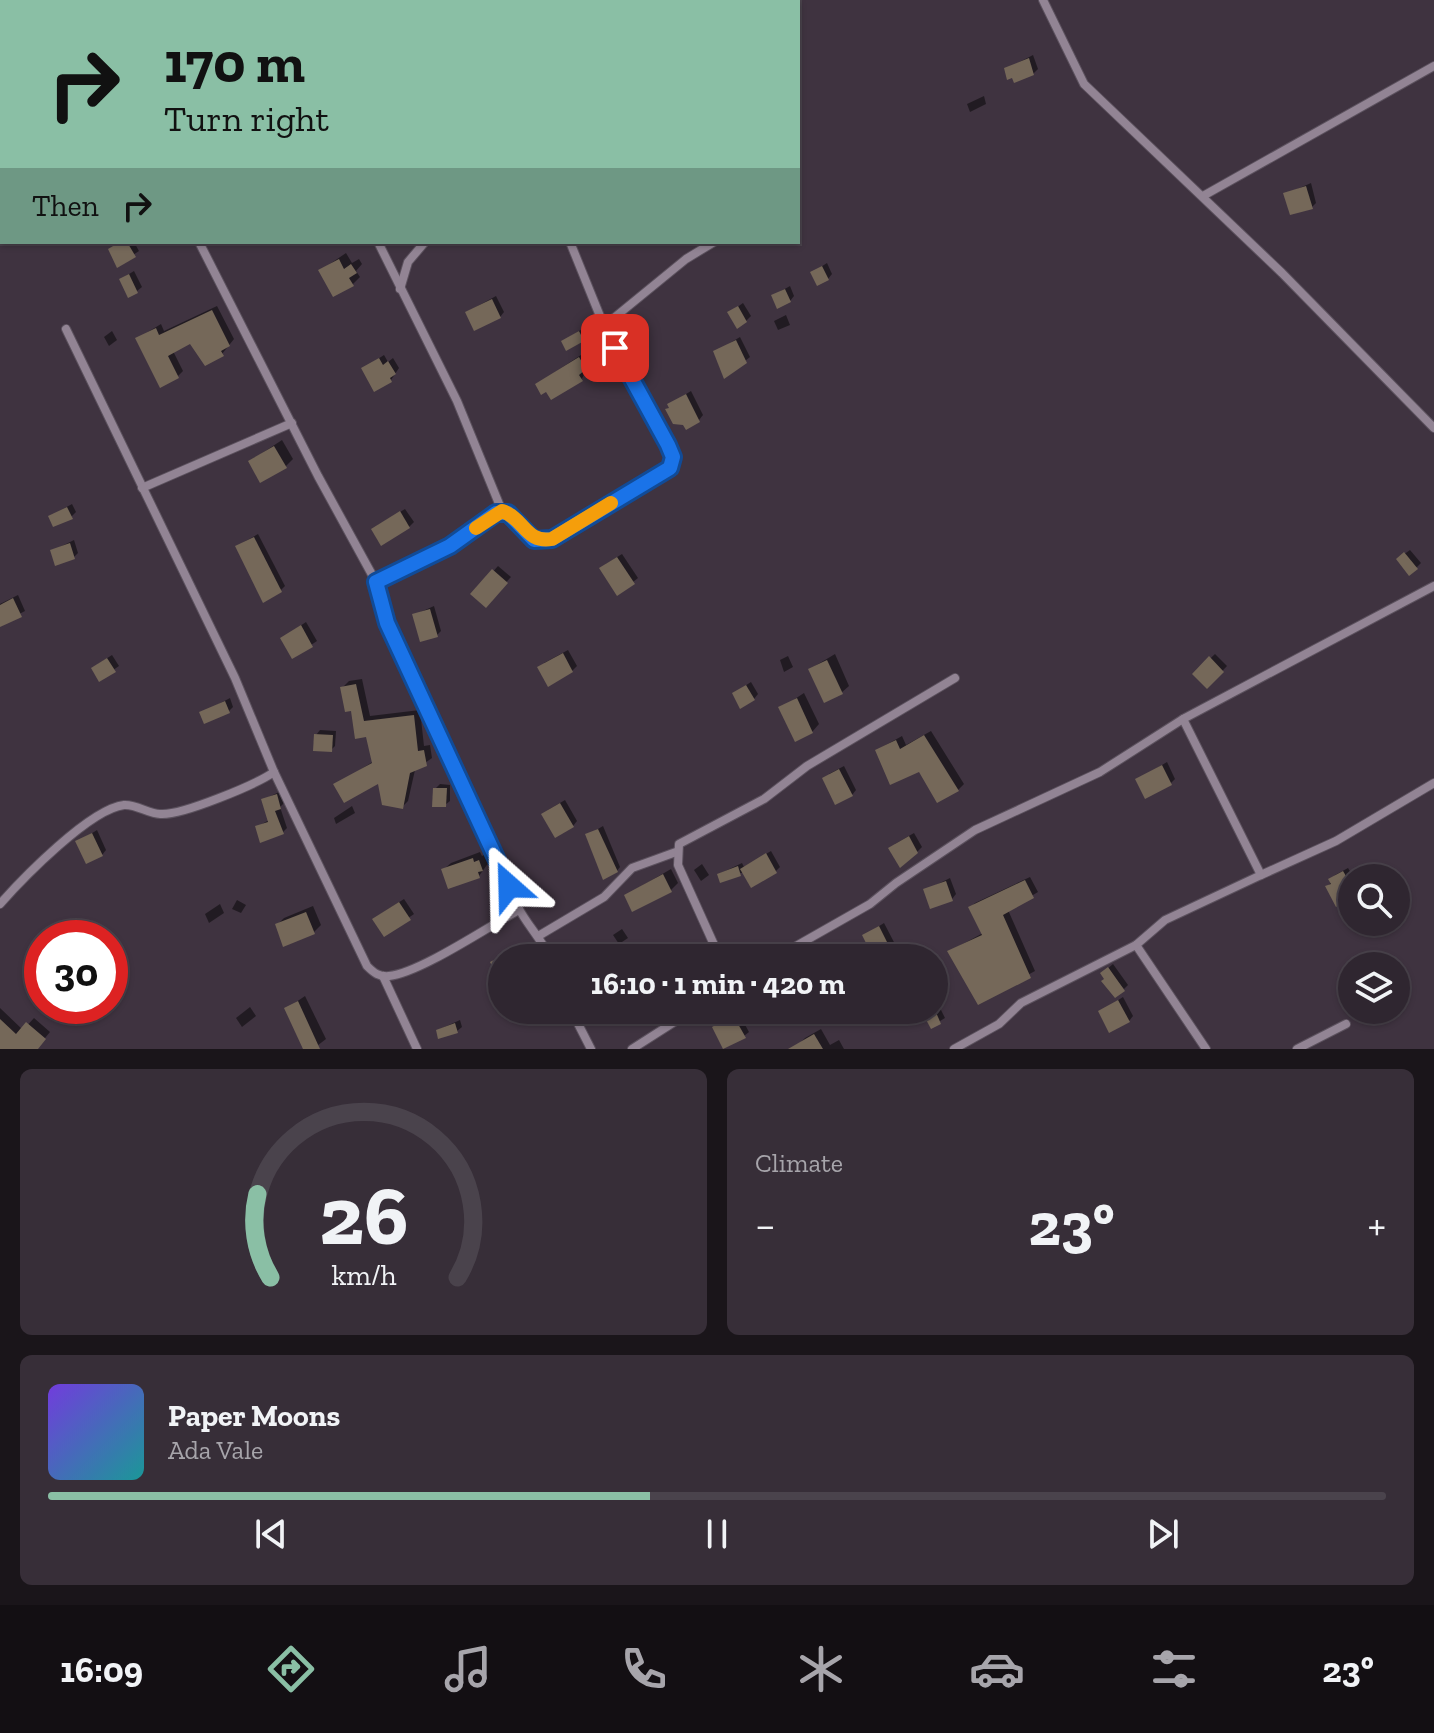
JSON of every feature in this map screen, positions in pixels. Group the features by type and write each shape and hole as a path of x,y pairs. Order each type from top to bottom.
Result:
{"street":[{"path":"1043,0 1084,84 1203,196 1431,423"},
{"path":"1203,196 1434,66"},
{"path":"200,244 376,582 387,623 519,910 544,944"},
{"path":"379,244 457,401 502,511 534,540 552,539 670,468 673,457 604,326 571,244"},
{"path":"400,290 408,262 423,244"},
{"path":"604,326 686,259 711,244"},
{"path":"66,329 235,678 274,772 367,966 383,976 417,1049"},
{"path":"142,488 292,423"},
{"path":"376,582 450,546 502,511"},
{"path":"800,944 870,904 975,830 1100,772 1183,719 1434,586"},
{"path":"714,944 678,865 676,852 679,844 764,799 807,766 955,678"},
{"path":"1183,719 1261,875"},
{"path":"0,904 94,818 125,805 161,815 194,807 261,781 274,772"},
{"path":"954,1049 999,1024 1021,1003 1136,945 1165,920 1336,841 1434,783"},
{"path":"540,935 604,897 632,868 676,852"},
{"path":"383,976 417,966 519,910"},
{"path":"1136,945 1206,1049"},
{"path":"578,1024 591,1049"},
{"path":"632,1049 671,1024"},
{"path":"1297,1049 1346,1024"}],"building":[{"path":"1029,58 1034,75 1014,83 1012,78 1007,80 1004,68"},
{"path":"1306,186 1313,209 1290,215 1283,193"},
{"path":"117,244 128,244 136,257 117,268 108,249"},
{"path":"339,259 344,269 351,264 357,273 349,278 354,286 333,297 318,270"},
{"path":"822,266 829,280 817,286 810,272"},
{"path":"129,274 138,293 128,298 119,279"},
{"path":"785,289 791,302 777,309 771,295"},
{"path":"492,299 501,318 474,331 465,312"},
{"path":"738,306 747,322 737,329 727,312"},
{"path":"212,310 230,346 221,351 224,356 205,366 190,344 168,356 179,378 160,388 135,338 156,328 159,335"},
{"path":"579,331 584,341 566,351 561,341"},
{"path":"736,340 747,363 724,379 713,351"},
{"path":"579,357 586,369 579,375 583,381 551,400 546,392 541,395 535,384"},
{"path":"379,358 383,365 388,361 396,374 390,378 392,382 374,392 361,368"},
{"path":"686,394 700,422 686,430 683,425 673,424 665,409 669,408 667,404"},
{"path":"274,446 287,468 260,483 248,461"},
{"path":"67,507 73,519 53,527 48,516"},
{"path":"400,511 410,528 381,546 371,529"},
{"path":"254,537 282,592 263,603 235,546"},
{"path":"70,543 75,559 55,566 50,550"},
{"path":"1404,552 1418,569 1409,576 1396,559"},
{"path":"617,557 635,584 617,596 599,568"},
{"path":"492,569 508,583 486,608 470,594"},
{"path":"13,598 22,617 0,627 0,605"},
{"path":"430,609 438,637 420,642 412,614"},
{"path":"301,625 313,647 292,659 280,638"},
{"path":"563,653 573,672 548,687 537,667"},
{"path":"1209,656 1224,672 1207,689 1192,674"},
{"path":"107,658 116,672 99,682 91,668"},
{"path":"827,660 843,694 824,703 808,669"},
{"path":"356,684 364,721 414,715 418,751 424,750 427,766 410,773 403,809 382,805 378,784 344,803 333,784 372,763 366,737 355,739 351,711 345,712 340,687"},
{"path":"746,685 755,700 740,709 732,693"},
{"path":"797,698 813,733 795,742 778,707"},
{"path":"225,701 230,713 204,724 199,712"},
{"path":"314,734 333,735 332,752 313,751"},
{"path":"924,735 959,791 937,803 919,772 890,785 875,750 896,740 900,749"},
{"path":"1162,765 1172,785 1145,799 1135,779"},
{"path":"839,769 853,796 835,805 822,778"},
{"path":"433,788 447,788 446,807 432,807"},
{"path":"277,794 281,809 275,811 284,834 260,843 255,826 268,822 261,799"},
{"path":"560,803 574,827 555,838 541,814"},
{"path":"598,829 618,872 603,880 585,834"},
{"path":"92,833 103,856 86,864 75,841"},
{"path":"909,836 918,853 900,868 888,848"},
{"path":"766,853 777,873 751,888 740,869"},
{"path":"473,858 474,862 479,860 483,871 478,872 480,878 448,889 441,869"},
{"path":"738,866 741,876 720,883 717,874"},
{"path":"663,874 672,892 632,912 624,895"},
{"path":"1338,874 1336,907 1325,886 1331,884 1328,879"},
{"path":"1025,880 1034,898 1003,915 1031,978 978,1005 948,953 982,935 968,907"},
{"path":"946,881 953,901 930,909 923,889"},
{"path":"399,902 411,920 384,937 372,919"},
{"path":"306,912 315,934 283,947 275,924"},
{"path":"879,926 888,944 864,944 866,943 862,935"},
{"path":"1108,967 1125,991 1115,998 1101,981 1104,979 1100,973"},
{"path":"1118,1000 1130,1022 1109,1033 1098,1011"},
{"path":"298,1001 320,1049 303,1049 284,1008"},
{"path":"0,1019 16,1034 24,1024 28,1024 46,1039 38,1049 0,1049"},
{"path":"455,1023 458,1033 438,1039 436,1030"},
{"path":"738,1024 746,1038 723,1049 712,1027"},
{"path":"814,1034 823,1049 788,1049"}],"slow traffic":[{"path":"476,528 502,511 508,513 534,540 552,539 611,503"}],"route":[{"path":"509,886 445,755 387,623 380,607 376,582 450,546 502,511 508,513 534,540 552,539 670,468 673,457 668,445 615,348"}]}
